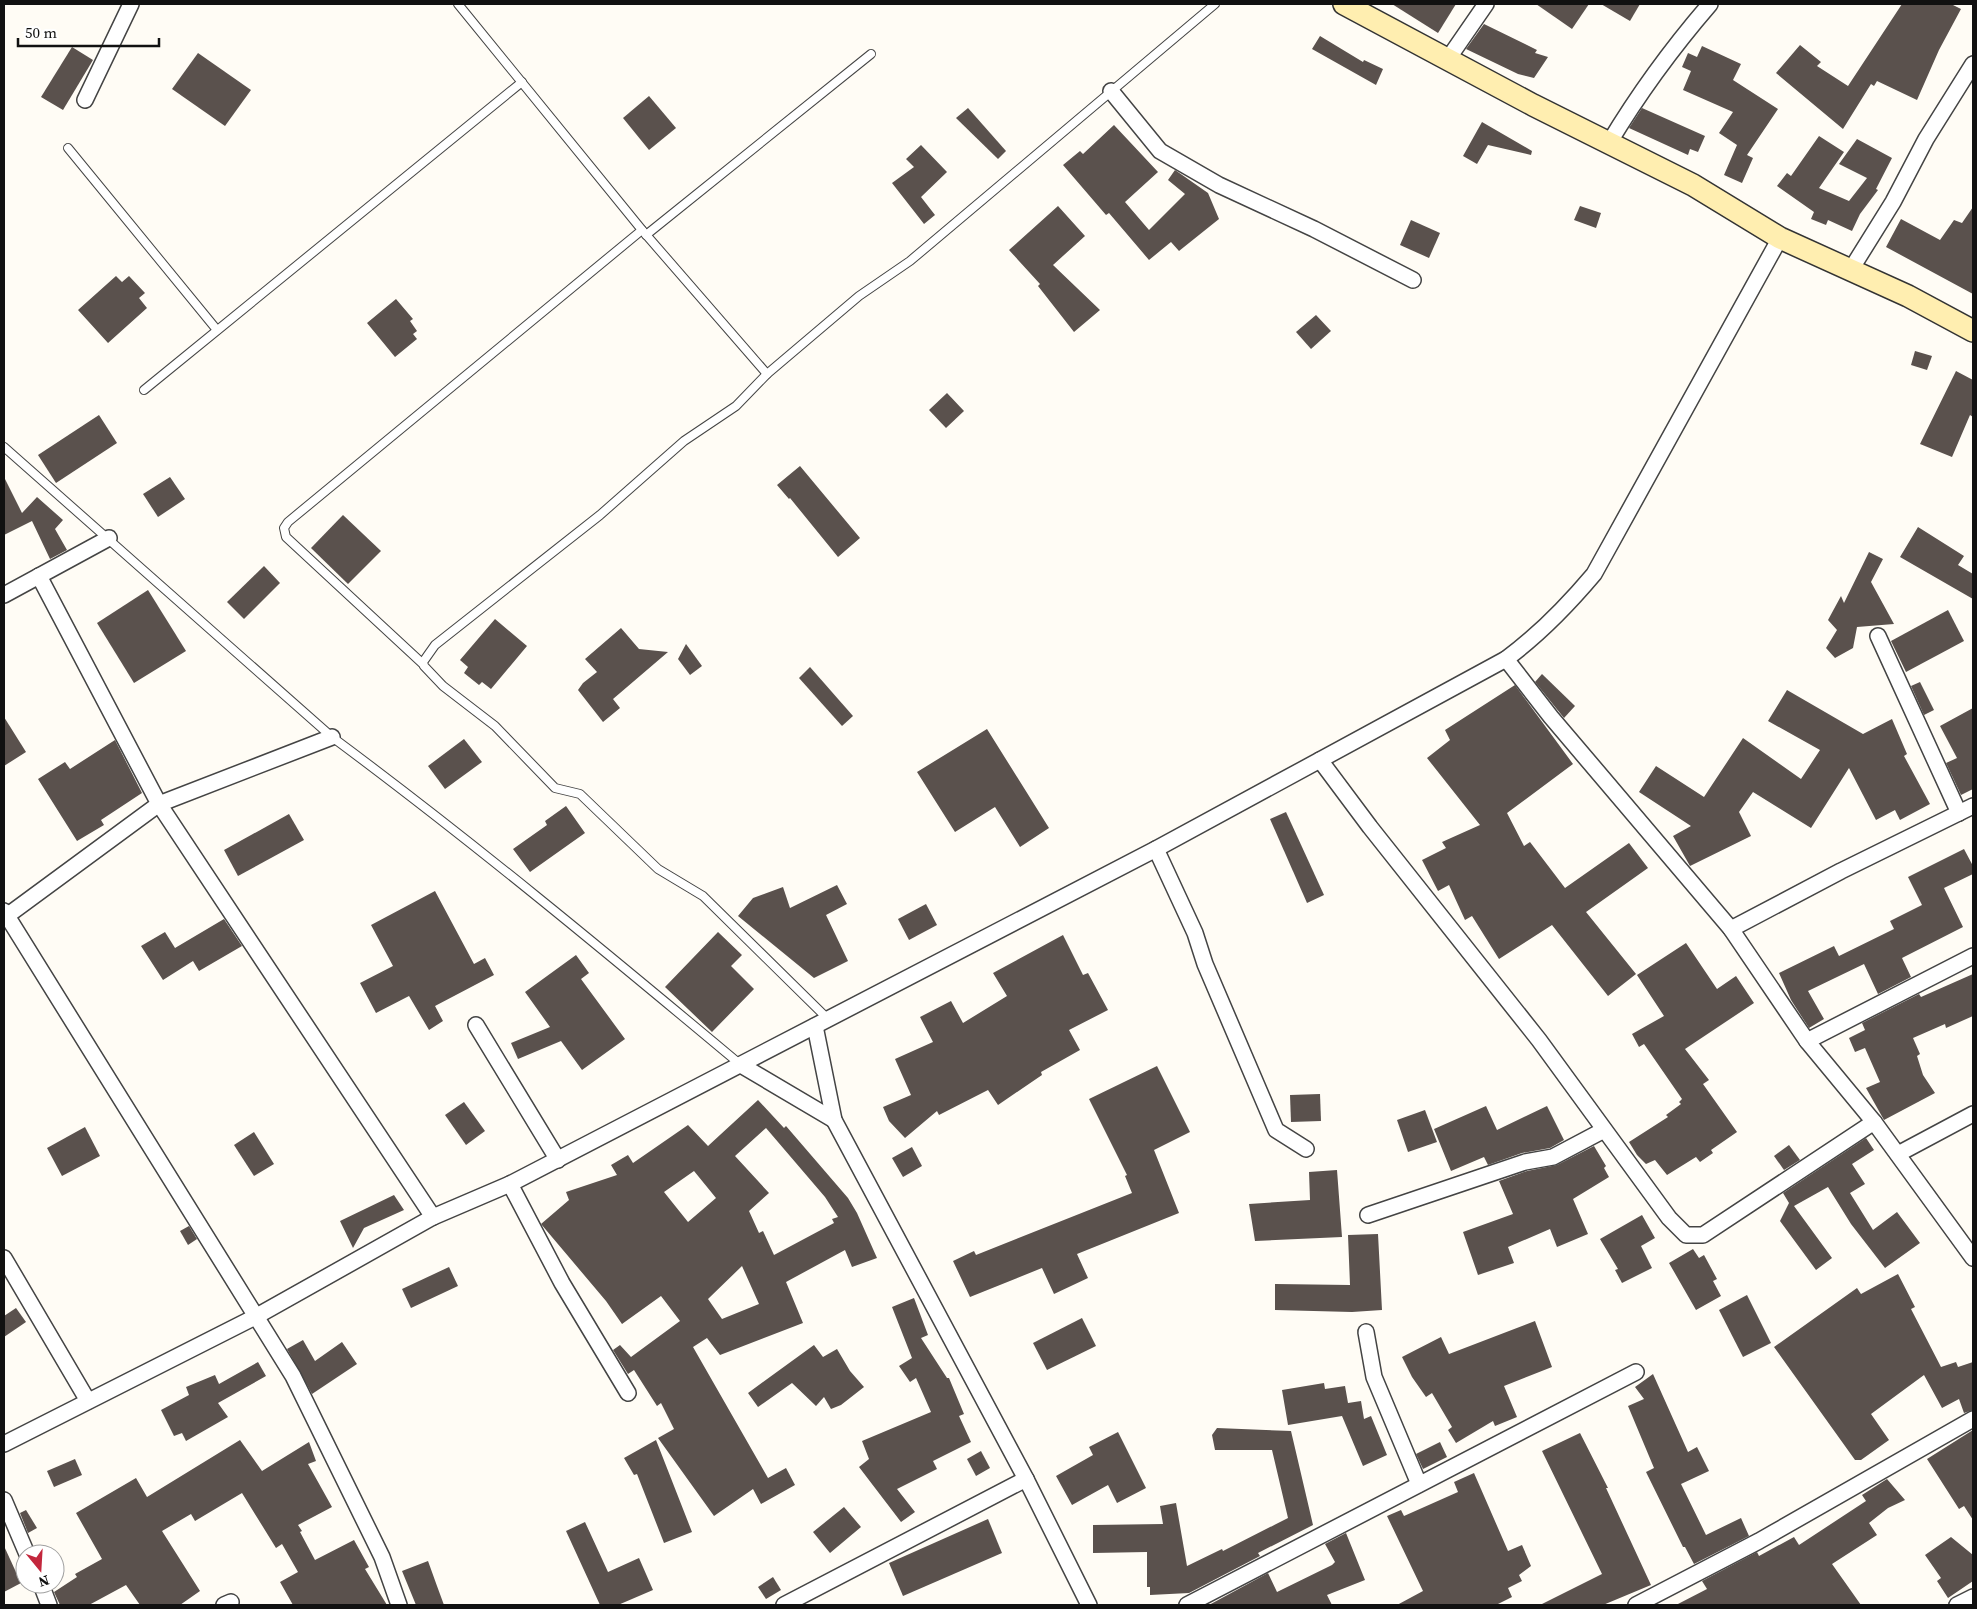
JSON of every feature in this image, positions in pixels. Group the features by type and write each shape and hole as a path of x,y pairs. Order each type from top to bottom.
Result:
{"street":[{"path":"85,100 131,4"},
{"path":"1344,4 1693,185 1780,238 1908,296 1973,331"},
{"path":"1448,59 1486,4"},
{"path":"1609,143 1630,107 1671,49 1710,4"},
{"path":"1850,271 1893,202 1926,139 1973,64"},
{"path":"1111,91 1160,151 1219,185 1314,228 1413,280"},
{"path":"4,1444 257,1316 433,1217 510,1184 558,1160 1156,849 1506,659 1535,638 1562,613 1594,574 1780,238"},
{"path":"4,595 109,538"},
{"path":"39,576 159,804 433,1217"},
{"path":"1878,636 1959,813"},
{"path":"1506,659 1551,717 1731,929 1807,1041 1874,1122 1973,1258"},
{"path":"332,737 159,804 5,915 293,1376 382,1557 399,1605"},
{"path":"1320,760 1370,827 1533,1033 1669,1218 1686,1235 1703,1234 1874,1122"},
{"path":"1731,929 1841,871 1973,806"},
{"path":"1156,849 1195,933 1208,972 1276,1130 1306,1149"},
{"path":"1807,1041 1973,956"},
{"path":"476,1024 558,1160"},
{"path":"814,1026 834,1120 1026,1478 1089,1605"},
{"path":"741,1065 834,1120"},
{"path":"1898,1154 1973,1114"},
{"path":"1368,1214 1525,1162 1554,1157 1604,1130"},
{"path":"510,1184 562,1283 628,1393"},
{"path":"4,1258 88,1401"},
{"path":"1366,1332 1374,1378 1419,1484"},
{"path":"1187,1605 1636,1372"},
{"path":"1636,1605 1759,1541 1973,1419"},
{"path":"784,1605 1026,1478"},
{"path":"4,1500 23,1544"},
{"path":"1958,1605 1973,1598"}],"lane":[{"path":"458,4 644,233 767,374"},
{"path":"423,664 424,658 435,645 600,514 684,441 736,406 767,374 859,296 910,261 1215,4"},
{"path":"828,1019 703,896 658,869 580,794 555,788 495,726 443,686 423,664 286,537 284,528 288,522 644,233 871,54"},
{"path":"144,390 522,82"},
{"path":"68,148 217,330"},
{"path":"4,447 332,737 601,948 741,1065"}],"building":[{"path":"1392,4 1456,4 1438,33"},
{"path":"1536,4 1589,4 1572,29"},
{"path":"1601,4 1640,4 1630,21"},
{"path":"1902,4 1951,4 1961,9 1939,50 1917,100 1877,81 1874,86 1871,84 1843,129 1776,73 1800,45 1821,62 1817,66 1848,86"},
{"path":"1484,24 1537,50 1535,53 1548,57 1534,78 1518,74 1466,49"},
{"path":"1320,36 1363,62 1364,60 1383,69 1376,85 1312,49"},
{"path":"1702,46 1741,64 1733,80 1778,109 1747,155 1753,158 1742,183 1724,175 1737,145 1719,133 1733,112 1683,90 1691,71 1682,67 1688,53 1697,57"},
{"path":"72,47 93,60 63,110 41,97"},
{"path":"198,53 251,90 225,126 172,89"},
{"path":"649,96 676,128 649,150 623,118"},
{"path":"968,108 1006,151 998,159 956,118"},
{"path":"1642,108 1705,136 1698,152 1690,149 1688,155 1629,128"},
{"path":"1482,122 1532,151 1531,155 1488,145 1477,164 1463,156"},
{"path":"1114,125 1158,172 1125,202 1149,230 1185,194 1168,180 1175,170 1208,193 1219,219 1179,251 1171,242 1149,260 1109,213 1106,215 1063,165 1080,151 1083,154"},
{"path":"1819,136 1844,152 1819,188 1849,201 1867,178 1839,164 1857,139 1892,158 1876,189 1878,190 1860,214 1852,231 1828,220 1826,225 1811,219 1814,212 1777,186 1787,173 1791,176"},
{"path":"921,145 947,172 921,197 935,215 924,224 892,183 914,167 906,159"},
{"path":"1058,206 1085,236 1053,265 1100,310 1074,332 1038,286 1040,284 1009,250"},
{"path":"1580,206 1601,213 1596,228 1574,220"},
{"path":"1973,207 1973,294 1886,247 1901,219 1940,240 1954,220 1962,223"},
{"path":"1411,220 1440,233 1429,258 1400,245"},
{"path":"116,276 122,282 129,276 145,293 139,298 147,308 108,343 78,310"},
{"path":"396,299 413,319 410,321 417,331 413,334 417,339 395,357 367,323"},
{"path":"1316,315 1331,331 1311,349 1296,332"},
{"path":"1915,351 1932,356 1927,370 1911,365"},
{"path":"1956,371 1973,380 1973,417 1970,415 1952,457 1920,444"},
{"path":"947,393 964,411 946,428 929,410"},
{"path":"99,415 117,443 56,483 38,455"},
{"path":"800,466 860,538 838,557 790,498 777,485"},
{"path":"4,477 22,513 37,497 63,520 55,529 67,550 50,559 32,521 4,535"},
{"path":"170,477 185,499 158,517 143,494"},
{"path":"343,515 381,551 348,584 311,548"},
{"path":"1918,527 1964,556 1958,565 1973,574 1973,599 1900,557"},
{"path":"1869,552 1883,559 1871,582 1894,624 1857,627 1853,648 1835,658 1826,648 1837,630 1828,620 1841,596 1844,603"},
{"path":"264,566 280,583 244,619 227,602"},
{"path":"148,590 186,651 134,683 97,623"},
{"path":"1948,610 1964,641 1906,672 1891,641"},
{"path":"495,619 527,646 491,689 482,682 479,685 464,673 468,667 460,660"},
{"path":"621,628 639,649 668,652 613,699 620,708 603,722 578,690 583,683 597,672 585,659"},
{"path":"686,644 702,666 690,675 678,659"},
{"path":"810,667 853,716 842,726 799,678"},
{"path":"1542,674 1575,706 1564,718 1535,682"},
{"path":"1920,682 1934,710 1924,715 1911,686"},
{"path":"1515,685 1573,764 1507,813 1524,846 1530,842 1565,888 1629,843 1648,868 1586,912 1636,974 1608,996 1552,925 1499,959 1472,916 1465,920 1449,885 1438,891 1422,860 1446,848 1442,842 1480,825 1427,758 1450,740 1445,730"},
{"path":"1787,690 1863,734 1892,719 1907,754 1904,756 1930,804 1900,820 1895,810 1876,820 1849,768 1811,828 1753,792 1739,812 1751,836 1690,866 1673,836 1691,826 1639,792 1656,766 1704,797 1743,738 1801,779 1820,750 1768,721"},
{"path":"1973,708 1973,789 1961,795 1946,763 1957,758 1940,726"},
{"path":"4,717 26,752 4,766"},
{"path":"987,729 1049,828 1020,847 995,807 955,832 917,772"},
{"path":"464,739 482,762 445,789 428,766"},
{"path":"115,740 142,793 101,820 104,825 77,841 38,779 65,762 70,769"},
{"path":"566,806 585,833 530,872 513,849 547,825 545,821"},
{"path":"1286,812 1324,895 1307,903 1270,819"},
{"path":"289,814 304,840 238,876 224,850"},
{"path":"1964,849 1973,866 1973,874 1944,888 1963,927 1902,958 1911,977 1878,994 1864,964 1808,991 1824,1019 1809,1028 1791,1000 1779,973 1834,946 1839,956 1894,929 1890,921 1922,905 1908,877"},
{"path":"837,885 847,904 826,915 848,961 814,978 738,916 753,898 783,887 790,908"},
{"path":"435,891 474,964 485,958 494,975 435,1006 443,1021 429,1030 409,996 376,1013 360,983 393,966 371,925"},
{"path":"926,904 937,925 909,940 898,919"},
{"path":"224,919 242,946 199,971 193,961 163,980 141,946 165,932 175,948"},
{"path":"718,932 742,955 731,966 754,989 712,1032 665,987"},
{"path":"1063,935 1083,975 1088,973 1108,1010 1069,1030 1080,1050 1041,1072 1042,1075 998,1105 988,1090 939,1115 937,1111 905,1138 889,1121 883,1107 911,1095 895,1059 933,1042 920,1017 951,1001 963,1023 1007,996 993,973"},
{"path":"1686,943 1717,989 1736,976 1754,1003 1685,1049 1709,1080 1703,1084 1737,1132 1711,1150 1713,1153 1700,1162 1696,1157 1667,1175 1655,1160 1646,1164 1637,1155 1629,1142 1668,1117 1666,1115 1681,1104 1679,1102 1682,1099 1644,1044 1639,1047 1632,1034 1664,1016 1637,975"},
{"path":"576,955 589,973 581,979 625,1039 582,1070 561,1041 518,1059 511,1043 550,1027 525,992"},
{"path":"1973,974 1973,1016 1946,1028 1945,1024 1913,1038 1920,1054 1917,1056 1923,1075 1935,1093 1884,1120 1866,1088 1880,1082 1865,1048 1855,1052 1849,1038 1865,1030 1862,1023 1919,994 1921,997"},
{"path":"1157,1066 1190,1132 1154,1150 1179,1213 1077,1254 1088,1278 1054,1294 1042,1268 970,1297 953,1261 974,1251 976,1255 1132,1193 1125,1176 1127,1175 1089,1099"},
{"path":"1320,1094 1321,1121 1291,1122 1290,1095"},
{"path":"758,1100 784,1128 786,1126 848,1198 857,1213 877,1258 852,1267 845,1250 786,1282 803,1323 720,1355 707,1338 693,1347 768,1478 786,1468 795,1485 761,1504 753,1489 714,1516 658,1438 674,1429 661,1403 657,1406 634,1370 628,1374 613,1350 620,1345 631,1357 680,1321 661,1296 622,1324 606,1301 541,1224 569,1200 566,1192 617,1175 611,1165 628,1155 633,1163 688,1125 708,1146","holes":["766,1128 825,1197 838,1217 832,1219 834,1223 774,1255 763,1231 759,1233 749,1211 769,1193 735,1156","694,1171 716,1198 688,1222 664,1192","742,1266 759,1304 722,1319 708,1299"]},
{"path":"464,1102 485,1131 466,1145 445,1115"},
{"path":"1486,1106 1497,1130 1547,1106 1564,1140 1550,1148 1522,1153 1488,1165 1484,1157 1451,1171 1434,1129"},
{"path":"1425,1110 1437,1142 1408,1152 1397,1120"},
{"path":"85,1127 100,1156 62,1176 47,1148"},
{"path":"254,1132 274,1164 254,1176 234,1145"},
{"path":"1866,1138 1874,1150 1852,1164 1865,1184 1850,1193 1873,1230 1897,1212 1920,1243 1885,1268 1851,1224 1828,1187 1794,1206 1832,1258 1816,1270 1780,1221 1789,1203 1783,1193"},
{"path":"1789,1145 1800,1160 1784,1170 1774,1156"},
{"path":"1594,1146 1606,1166 1604,1168 1609,1177 1573,1199 1588,1234 1557,1247 1550,1229 1508,1247 1514,1263 1478,1275 1463,1232 1513,1214 1499,1181 1527,1171 1557,1165"},
{"path":"912,1147 922,1166 903,1177 892,1158"},
{"path":"1337,1170 1342,1237 1255,1241 1249,1204 1310,1200 1309,1172"},
{"path":"394,1195 404,1210 364,1228 353,1248 340,1221"},
{"path":"1642,1215 1655,1238 1641,1246 1652,1268 1622,1283 1615,1270 1618,1269 1600,1239"},
{"path":"189,1226 197,1239 188,1245 180,1231"},
{"path":"1378,1234 1382,1310 1352,1312 1275,1310 1275,1284 1350,1285 1348,1235"},
{"path":"1693,1249 1699,1258 1704,1255 1717,1279 1713,1281 1721,1296 1696,1310 1669,1263"},
{"path":"449,1267 458,1286 411,1308 402,1289"},
{"path":"1898,1274 1915,1307 1911,1309 1941,1367 1956,1362 1958,1367 1973,1362 1973,1410 1964,1413 1959,1399 1942,1408 1924,1375 1871,1414 1889,1440 1861,1460 1855,1460 1774,1347 1857,1288 1861,1294"},
{"path":"1747,1295 1771,1343 1743,1357 1719,1310"},
{"path":"914,1298 928,1335 921,1338 947,1378 949,1378 964,1414 959,1416 971,1442 933,1461 937,1469 897,1489 915,1512 901,1522 859,1467 869,1459 862,1441 931,1412 916,1378 910,1382 899,1366 912,1358 892,1307"},
{"path":"16,1308 26,1322 4,1337 4,1316"},
{"path":"1082,1318 1096,1346 1047,1370 1033,1343"},
{"path":"1535,1321 1552,1367 1504,1386 1517,1417 1495,1426 1493,1421 1456,1443 1448,1430 1452,1427 1432,1393 1426,1397 1412,1377 1402,1357 1441,1337 1449,1354"},
{"path":"303,1340 315,1361 342,1342 357,1364 312,1394 287,1349"},
{"path":"814,1345 823,1357 837,1349 850,1371 864,1387 841,1405 831,1409 824,1397 816,1406 792,1383 758,1407 748,1393"},
{"path":"258,1362 266,1376 218,1403 228,1417 186,1441 182,1433 174,1436 161,1410 189,1395 186,1387 215,1375 219,1384"},
{"path":"1653,1374 1688,1452 1697,1447 1709,1471 1681,1484 1706,1535 1741,1518 1749,1536 1694,1564 1685,1547 1683,1547 1646,1472 1654,1468 1628,1406 1644,1399 1635,1387"},
{"path":"1324,1383 1325,1389 1345,1386 1348,1403 1361,1401 1364,1419 1371,1416 1387,1455 1363,1466 1342,1416 1288,1425 1282,1390"},
{"path":"1217,1428 1291,1431 1313,1525 1258,1553 1260,1556 1189,1593 1150,1595 1150,1587 1147,1587 1147,1552 1093,1553 1093,1525 1163,1524 1160,1506 1176,1503 1187,1566 1222,1549 1223,1551 1288,1518 1272,1450 1215,1450 1212,1435"},
{"path":"1973,1430 1973,1520 1964,1506 1959,1509 1927,1459"},
{"path":"1118,1432 1146,1488 1117,1503 1108,1485 1072,1505 1056,1476 1093,1455 1089,1447"},
{"path":"1580,1433 1608,1488 1606,1488 1651,1585 1603,1605 1540,1605 1602,1574 1542,1451"},
{"path":"240,1440 262,1471 309,1442 316,1461 308,1464 332,1507 298,1525 302,1531 300,1532 315,1560 354,1540 369,1567 365,1569 387,1605 293,1605 280,1582 298,1572 282,1544 276,1548 242,1493 195,1521 191,1514 162,1531 200,1591 180,1605 140,1605 126,1585 89,1605 60,1605 55,1594 65,1594 65,1585 77,1577 75,1574 102,1559 76,1513 136,1478 147,1497"},
{"path":"656,1440 692,1532 664,1543 637,1474 634,1475 624,1458"},
{"path":"1440,1442 1447,1457 1423,1469 1416,1454"},
{"path":"981,1451 990,1468 976,1476 967,1459"},
{"path":"75,1459 82,1475 54,1487 47,1471"},
{"path":"1474,1473 1508,1551 1522,1545 1531,1566 1519,1575 1522,1581 1508,1588 1512,1597 1496,1605 1397,1605 1423,1591 1387,1516 1401,1510 1404,1516 1458,1492 1454,1482"},
{"path":"1887,1479 1905,1500 1888,1508 1869,1523 1877,1535 1832,1564 1861,1605 1676,1605 1707,1589 1702,1581 1757,1552 1759,1556 1794,1537 1799,1545 1866,1501 1862,1495"},
{"path":"844,1507 861,1527 830,1553 813,1532"},
{"path":"26,1510 37,1528 28,1533 20,1513"},
{"path":"988,1519 1002,1553 903,1596 889,1563"},
{"path":"585,1522 608,1572 639,1558 653,1590 618,1605 600,1605 566,1531"},
{"path":"1346,1533 1365,1580 1327,1595 1332,1605 1209,1605 1268,1573 1277,1592 1332,1565 1335,1562 1325,1544"},
{"path":"1951,1537 1973,1555 1973,1581 1948,1598 1937,1581 1941,1578 1925,1555"},
{"path":"4,1546 15,1570 15,1586 4,1592"},
{"path":"428,1561 444,1605 416,1605 402,1571"},
{"path":"773,1577 781,1590 766,1599 758,1587"}]}
